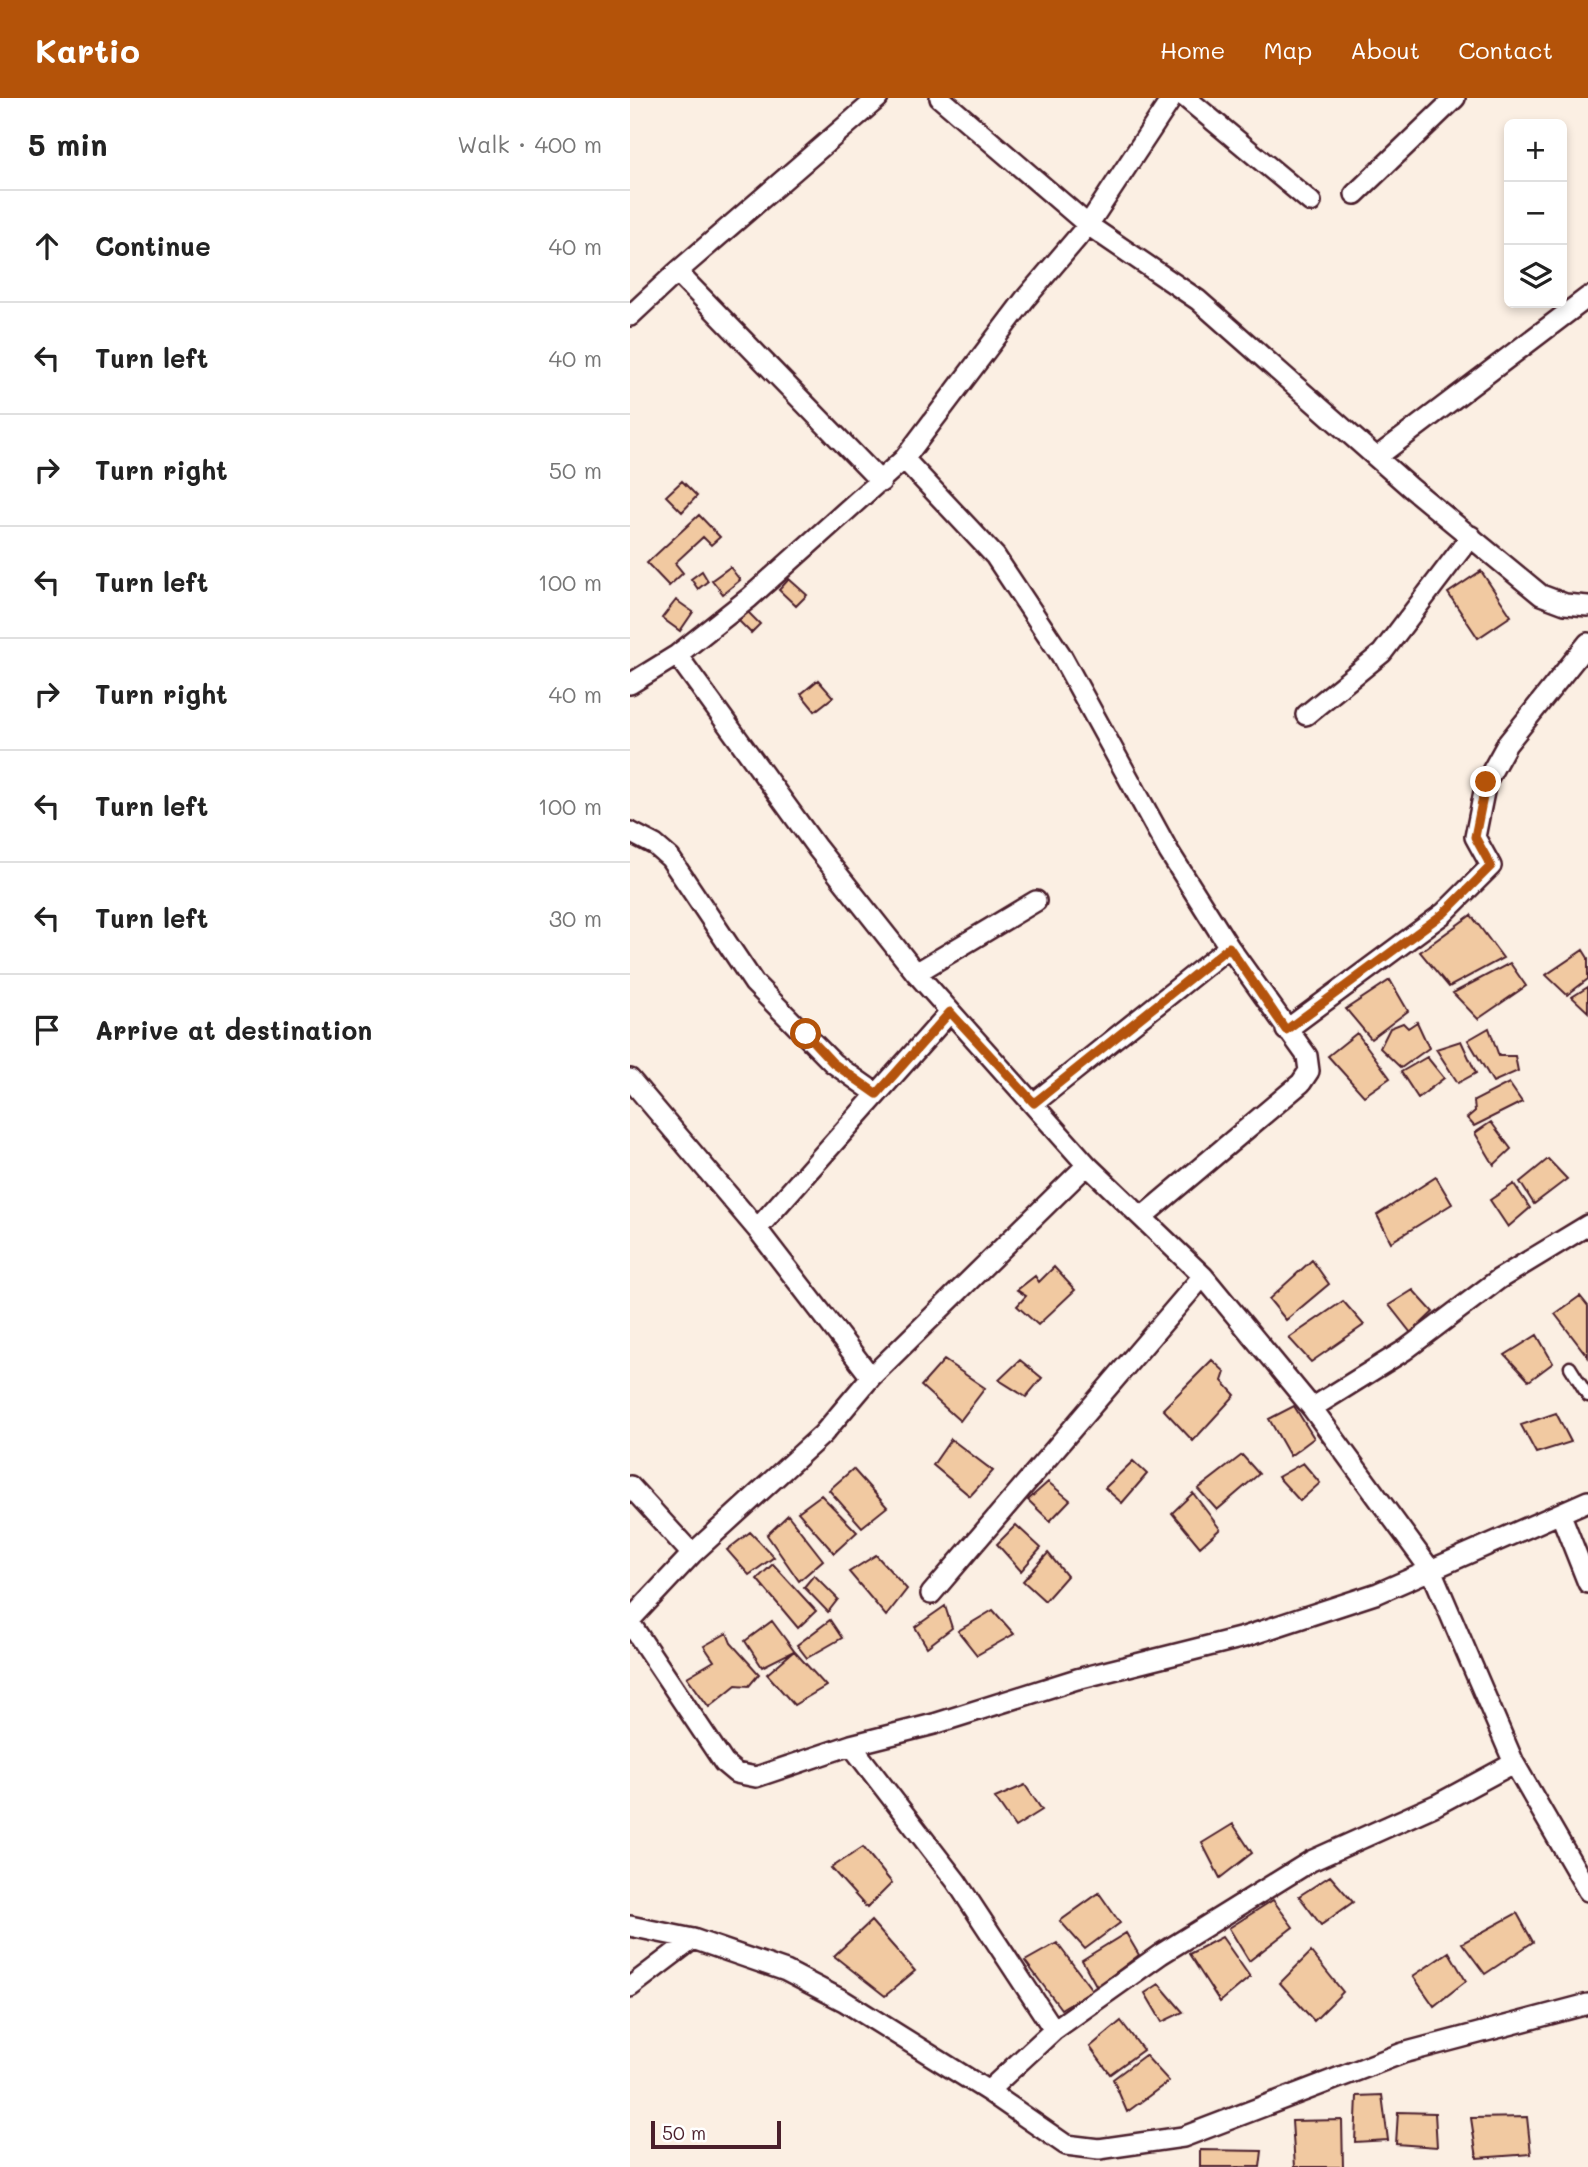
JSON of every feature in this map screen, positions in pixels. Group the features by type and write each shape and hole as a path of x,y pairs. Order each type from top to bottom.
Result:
{"street":[{"path":"630,316 878,98"},
{"path":"940,98 1088,225 1198,300 1377,457 1541,595 1565,604 1588,606"},
{"path":"630,684 677,655 749,598 904,459 1025,299 1088,225 1172,98"},
{"path":"1186,98 1311,202"},
{"path":"1355,194 1455,98"},
{"path":"677,272 881,482"},
{"path":"1377,457 1588,297"},
{"path":"904,459 995,556 1010,578 1061,655 1169,852 1229,947 1307,1056 1309,1071 1301,1083 1142,1217"},
{"path":"1306,715 1382,653 1471,536"},
{"path":"1286,1030 1444,913 1491,866 1475,837 1486,782 1507,744 1588,643"},
{"path":"677,655 817,848 916,973 1087,1165 1203,1276 1312,1408 1432,1572 1514,1763 1588,1891"},
{"path":"630,832 655,845 670,858 754,982 833,1063 877,1094"},
{"path":"916,973 1036,901"},
{"path":"1034,1103 1229,947"},
{"path":"757,1229 950,1012"},
{"path":"630,1079 757,1229 871,1377"},
{"path":"1087,1165 871,1377 823,1434 692,1554 630,1621 724,1763 736,1773 756,1777 851,1745 934,1724 1077,1679 1244,1637 1378,1594 1588,1501"},
{"path":"1312,1408 1405,1350 1499,1279 1588,1225"},
{"path":"931,1594 1203,1276"},
{"path":"630,1486 692,1554"},
{"path":"1561,1515 1588,1583"},
{"path":"851,1745 956,1881 1054,2030"},
{"path":"988,2091 1054,2030 1161,1954 1311,1861 1436,1805 1514,1763"},
{"path":"630,1926 694,1939 798,1977 844,2001 988,2091 1066,2145 1099,2149 1183,2137 1403,2053 1588,2004"},
{"path":"630,1987 694,1939"}],"lane":[{"path":"1570,1367 1588,1396"}],"building":[{"path":"682,481 697,496 682,512 666,496"},
{"path":"699,515 720,537 711,545 703,537 675,563 683,573 669,586 647,563"},
{"path":"730,567 740,580 723,594 712,580"},
{"path":"702,571 708,581 698,589 691,579"},
{"path":"1481,571 1511,616 1478,638 1448,593"},
{"path":"789,579 807,595 796,606 779,590"},
{"path":"676,600 693,612 680,631 662,618"},
{"path":"745,609 760,624 751,633 736,618"},
{"path":"818,680 833,697 815,711 801,694"},
{"path":"1471,915 1503,958 1449,987 1420,952"},
{"path":"1583,950 1588,958 1588,979 1567,995 1546,975"},
{"path":"1510,963 1526,986 1478,1019 1453,993"},
{"path":"1390,980 1408,1011 1371,1039 1346,1009"},
{"path":"1588,987 1588,1012 1572,997"},
{"path":"1417,1022 1429,1048 1401,1068 1380,1048 1390,1028 1403,1023 1408,1028"},
{"path":"1489,1028 1499,1056 1515,1056 1518,1071 1493,1082 1468,1040"},
{"path":"1357,1033 1390,1078 1364,1096 1328,1056"},
{"path":"1461,1041 1476,1073 1458,1083 1436,1049"},
{"path":"1427,1057 1444,1078 1418,1098 1401,1072"},
{"path":"1509,1083 1522,1102 1474,1126 1467,1118 1475,1111 1474,1101"},
{"path":"1491,1122 1511,1149 1494,1165 1475,1133"},
{"path":"1548,1159 1567,1179 1534,1204 1520,1182"},
{"path":"1436,1177 1452,1204 1391,1242 1377,1215"},
{"path":"1514,1184 1530,1208 1508,1227 1490,1200"},
{"path":"1312,1260 1329,1284 1286,1320 1269,1299"},
{"path":"1054,1267 1075,1290 1038,1325 1017,1306 1026,1296 1017,1290 1035,1276 1039,1282"},
{"path":"1413,1290 1433,1312 1411,1333 1389,1305"},
{"path":"1580,1296 1588,1306 1588,1357 1555,1314"},
{"path":"1343,1301 1364,1325 1311,1362 1289,1338"},
{"path":"1537,1335 1553,1363 1529,1381 1505,1355"},
{"path":"944,1360 985,1388 960,1421 921,1386"},
{"path":"1020,1360 1042,1378 1026,1397 999,1380"},
{"path":"1212,1360 1225,1372 1222,1381 1235,1395 1193,1441 1163,1409"},
{"path":"1294,1406 1314,1438 1290,1456 1269,1419"},
{"path":"1556,1413 1571,1442 1536,1453 1521,1425"},
{"path":"951,1439 993,1471 970,1496 933,1465"},
{"path":"1242,1455 1259,1474 1217,1510 1198,1489"},
{"path":"1133,1461 1147,1474 1122,1503 1105,1488"},
{"path":"1303,1463 1320,1483 1300,1501 1278,1477"},
{"path":"853,1469 887,1507 862,1527 829,1490"},
{"path":"1048,1482 1070,1500 1050,1521 1028,1500"},
{"path":"1193,1493 1220,1529 1200,1547 1172,1513"},
{"path":"821,1495 857,1532 834,1553 798,1512"},
{"path":"788,1515 823,1560 799,1581 767,1535"},
{"path":"1016,1525 1041,1548 1021,1571 997,1544"},
{"path":"750,1532 774,1557 749,1575 727,1550"},
{"path":"1048,1553 1067,1576 1045,1601 1023,1581"},
{"path":"876,1555 907,1589 886,1616 849,1572"},
{"path":"773,1564 816,1611 798,1628 757,1579"},
{"path":"814,1575 838,1599 828,1612 804,1587"},
{"path":"945,1606 952,1628 927,1647 915,1627"},
{"path":"993,1610 1014,1634 977,1655 958,1631"},
{"path":"830,1620 842,1638 807,1658 797,1645"},
{"path":"772,1621 794,1651 762,1667 745,1641"},
{"path":"727,1633 731,1643 759,1674 749,1686 736,1685 709,1707 687,1677 714,1661 704,1646"},
{"path":"794,1651 826,1686 794,1705 767,1674"},
{"path":"1025,1785 1042,1810 1015,1827 995,1798"},
{"path":"1233,1824 1252,1853 1220,1878 1202,1843"},
{"path":"863,1847 892,1883 867,1908 831,1868"},
{"path":"1330,1876 1353,1902 1321,1925 1299,1896"},
{"path":"1099,1893 1120,1923 1085,1949 1060,1921"},
{"path":"1273,1900 1293,1927 1249,1961 1229,1928"},
{"path":"1517,1913 1533,1942 1485,1974 1462,1943"},
{"path":"871,1921 915,1971 885,1996 834,1956"},
{"path":"1126,1933 1139,1955 1097,1987 1082,1960"},
{"path":"1222,1937 1250,1977 1220,2002 1189,1954"},
{"path":"1057,1943 1092,1990 1061,2009 1025,1961"},
{"path":"1311,1952 1343,1992 1314,2021 1280,1983"},
{"path":"1449,1952 1466,1981 1434,2006 1413,1976"},
{"path":"1159,1984 1183,2012 1162,2022 1145,1993"},
{"path":"1121,2021 1143,2050 1110,2074 1090,2047"},
{"path":"1145,2055 1169,2081 1127,2112 1113,2079"},
{"path":"1382,2095 1388,2140 1355,2142 1357,2096"},
{"path":"1398,2112 1435,2113 1437,2147 1396,2144"},
{"path":"1527,2117 1531,2154 1477,2158 1471,2118"},
{"path":"1342,2120 1343,2167 1295,2167 1292,2121"},
{"path":"1200,2150 1262,2151 1260,2167 1200,2167"}],"route":[{"path":"806,1034 833,1063 877,1094 950,1012 1034,1103 1229,947 1286,1030 1444,913 1491,866 1475,837 1486,782"}]}
